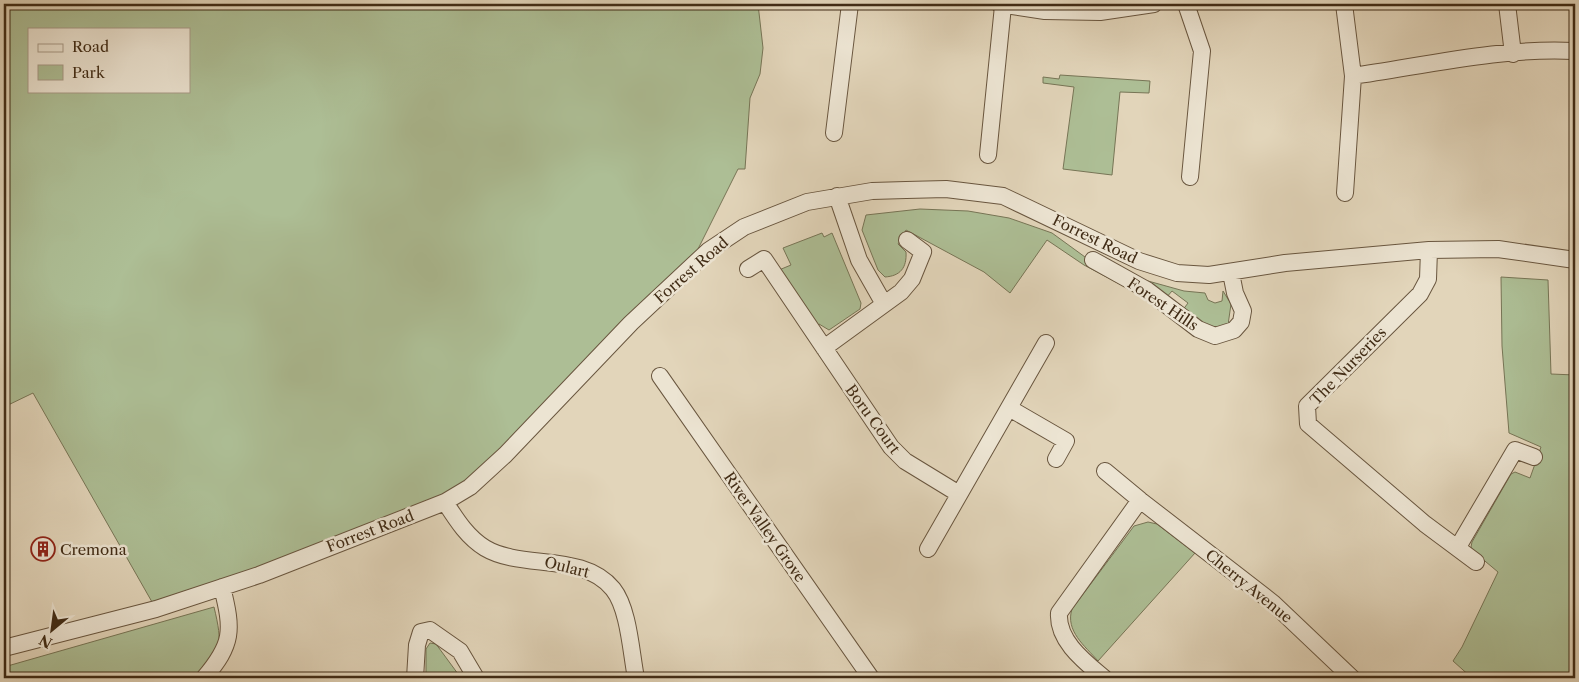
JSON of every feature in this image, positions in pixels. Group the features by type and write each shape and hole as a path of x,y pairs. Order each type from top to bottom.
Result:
{"street":[{"path":"834,133 850,4"},
{"path":"988,155 1001,5 1045,10 1100,12 1154,4"},
{"path":"1186,4 1202,51 1190,177"},
{"path":"1344,4 1353,76 1345,193"},
{"path":"1507,4 1513,54"},
{"path":"1353,76 1513,54 1559,50 1574,51 1575,53"},
{"name":"Forrest Road","path":"4,648 156,609 260,575 445,502 470,487 505,456 606,348 708,251 744,227 769,215 807,202 872,191 946,189 1003,196 1160,269 1193,275 1231,272 1285,263 1429,250 1498,249 1575,260"},
{"path":"837,196 858,260 884,304"},
{"path":"824,348 901,292 912,279 923,252 906,240"},
{"name":"The Nurseries","path":"1429,250 1428,279 1420,294 1307,406 1308,424 1425,524 1476,562"},
{"name":"Boru Court","path":"748,269 764,260 891,447 905,461 959,494"},
{"name":"Forest Hills","path":"1093,260 1147,290 1198,329 1215,336 1234,330 1240,322 1243,311 1235,294 1231,272"},
{"path":"928,548 1046,344"},
{"name":"River Valley Grove","path":"660,376 871,678"},
{"path":"1009,408 1066,441 1056,459"},
{"path":"1458,547 1515,450 1534,457"},
{"name":"Cherry Avenue","path":"1105,471 1273,603 1352,678"},
{"path":"1104,678 1065,639 1059,623 1059,612 1140,500"},
{"name":"Oulart","path":"445,502 465,532 485,548 508,556 538,559 594,572 614,590 625,615 636,678"},
{"path":"204,678 222,657 229,638 227,608 222,587"},
{"path":"415,678 417,645 421,632 430,630 460,651 476,678"}],"green space":[{"path":"4,4 758,4 763,48 760,74 750,98 745,169 738,169 688,269 470,487 156,609 33,393 4,407"},
{"path":"1060,75 1150,81 1149,93 1120,92 1112,175 1063,169 1074,87 1043,83 1043,77 1059,79"},
{"path":"920,209 968,211 1009,218 1052,233 1129,289 1084,265 1047,240 1010,293 984,272 906,230 898,244 906,252 904,267 895,275 885,277 878,270 862,230 866,215"},
{"path":"822,233 824,237 832,233 861,303 860,309 829,330 819,324 817,327 779,270 791,265 783,248"},
{"path":"1501,277 1548,280 1551,374 1575,375 1575,678 1472,678 1453,661 1462,647 1498,572 1473,551 1471,547 1472,542 1511,474 1515,472 1530,478 1541,447 1509,433 1502,346"},
{"path":"1148,281 1184,291 1205,293 1208,300 1215,303 1222,301 1223,291 1231,304 1228,325 1216,331 1182,311 1188,303 1172,291 1166,298"},
{"path":"1148,522 1157,524 1195,553 1098,661 1082,644 1074,631 1071,624 1072,609 1134,526"},
{"path":"214,607 219,630 218,647 211,661 195,678 4,678 4,667"},
{"path":"430,643 436,644 461,678 426,678 426,649"}],"place":[{"name":"Cremona","path":"43,549"}]}
